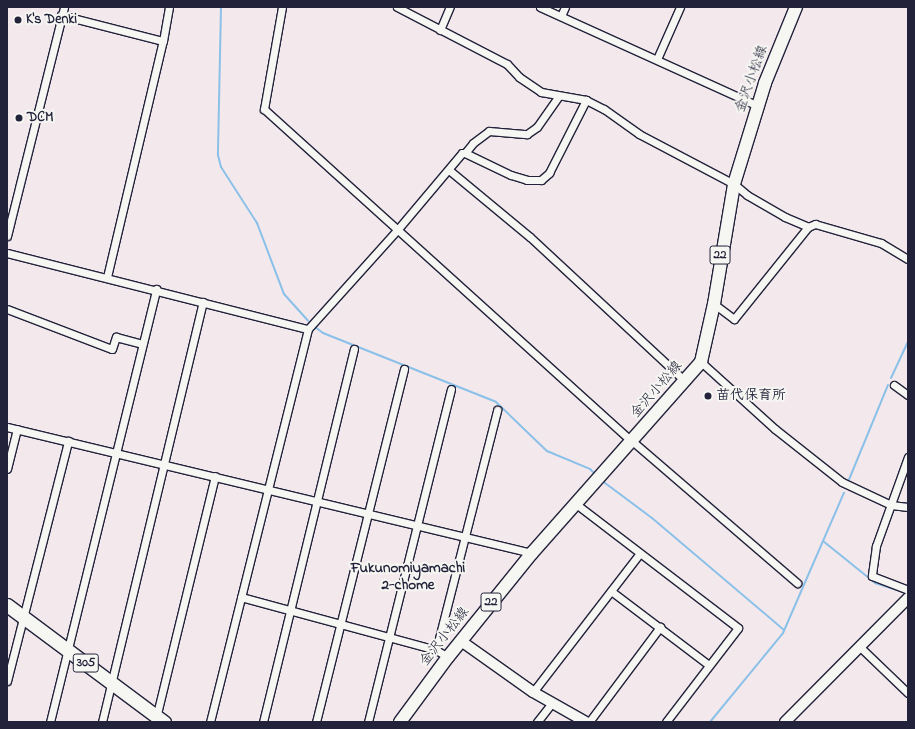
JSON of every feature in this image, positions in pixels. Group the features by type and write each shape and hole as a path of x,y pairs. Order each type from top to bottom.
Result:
{"highway":[{"name":"305","path":"7,605 159,720"}],"main road":[{"name":"金沢小松線","path":"400,722 448,657 532,553 685,381 700,362 714,304 734,184 758,106 796,7"}],"street":[{"path":"7,236 64,7"},
{"path":"108,277 163,41 169,7"},
{"path":"282,7 264,109 632,441 798,583"},
{"path":"397,7 507,64 519,77 541,92 558,97 586,100 604,109 639,134 734,184 747,195 808,227"},
{"path":"440,30 450,7"},
{"path":"540,7 758,106"},
{"path":"561,16 565,7"},
{"path":"657,59 680,7"},
{"path":"61,15 163,41"},
{"path":"210,722 308,329 398,229 462,153 465,153 473,143 488,131 527,134 537,126 558,97"},
{"path":"465,153 512,175 527,180 541,180 549,173 586,100"},
{"path":"449,170 530,237 685,381"},
{"path":"714,304 734,319 808,227 815,224 881,243 908,259"},
{"path":"7,253 156,289 308,329"},
{"path":"50,722 156,289"},
{"path":"102,722 204,302"},
{"path":"7,309 112,349 116,337 142,344"},
{"path":"263,722 318,502 354,349"},
{"path":"700,362 775,429 842,482 891,505 908,507"},
{"path":"316,722 404,369"},
{"path":"894,385 908,395"},
{"path":"368,722 451,389"},
{"path":"436,650 497,410"},
{"path":"7,427 268,488 318,502 532,553"},
{"path":"7,469 17,429"},
{"path":"7,681 68,441"},
{"path":"908,457 876,546 872,576 908,590"},
{"path":"159,720 214,476"},
{"path":"576,504 738,628 666,722"},
{"path":"533,692 640,553"},
{"path":"611,591 709,665"},
{"path":"241,597 436,650 448,657"},
{"path":"785,722 908,598"},
{"path":"461,641 533,692 588,722 660,627"},
{"path":"860,647 908,692"},
{"path":"538,722 552,703"}],"waterway":[{"path":"221,7 218,155 221,167 257,223 284,294 308,321"},
{"path":"315,327 323,333 496,402 547,451 590,469 595,474"},
{"path":"891,378 908,342"},
{"path":"848,482 888,385"},
{"path":"601,480 652,518 784,630"},
{"path":"710,722 783,633 844,493"},
{"path":"823,541 875,583 905,593"}],"place":[{"name":"K's Denki","path":"18,20"},
{"name":"DCM","path":"19,118"},
{"name":"苗代保育所","path":"708,396"}],"district":[{"name":"Fukunomiyamachi 2-chome","path":"408,576"}]}
